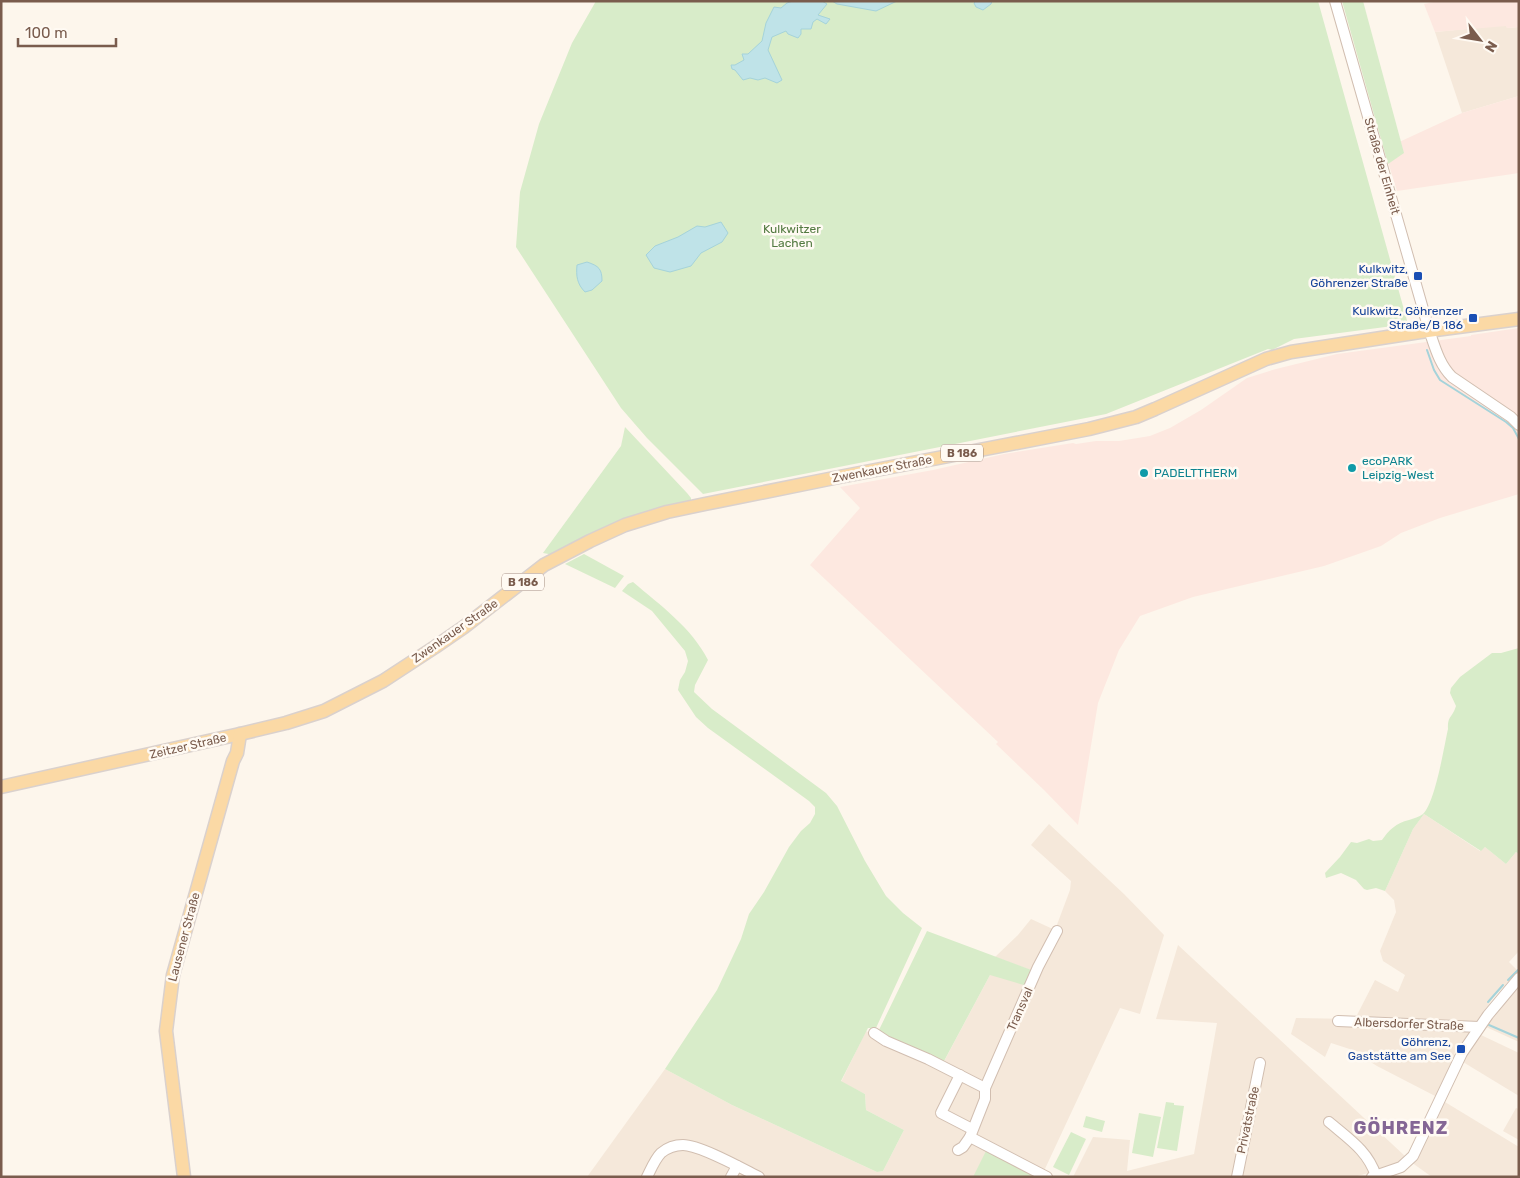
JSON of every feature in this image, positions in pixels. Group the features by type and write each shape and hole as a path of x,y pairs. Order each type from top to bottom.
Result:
{"main road":[{"name":"Zwenkauer Straße","path":"370,688 464,627 544,565 626,525 667,512 705,504 909,463 1079,432 1136,417 1266,360 1291,352 1429,330 1519,319"},
{"name":"Zeitzer Straße","path":"1,786 286,723 324,711 370,688"},
{"name":"Lausener Straße","path":"184,1177 166,1031 173,975 233,761 233,736"}],"street":[{"name":"Straße der Einheit","path":"1335,1 1440,363 1452,377 1511,417 1519,425"},
{"name":"Transval","path":"958,1150 963,1147 971,1133 986,1099 985,1088 1038,967 1057,931"},
{"name":"Albersdorfer Straße","path":"1374,1176 1401,1168 1413,1156 1456,1064 1479,1027 1519,978"},
{"name":"Albersdorfer Straße","path":"1338,1021 1479,1027"},
{"path":"874,1033 886,1041 904,1047 985,1088"},
{"name":"Privatstraße","path":"1237,1177 1260,1062"},
{"path":"960,1075 941,1113 971,1133 1047,1177"},
{"path":"1329,1122 1367,1155 1372,1164 1374,1176"},
{"path":"647,1177 661,1153 672,1147 684,1145 709,1152 759,1177"},
{"path":"731,1177 737,1166"}],"shaded area":[{"path":"1438,1 1519,1 1519,27 1507,28 1506,26 1435,32 1424,4"},
{"path":"1506,25 1507,28 1519,27 1519,96 1462,113 1435,32"},
{"path":"1519,96 1519,173 1397,191 1384,149 1462,113"},
{"path":"1519,328 1519,494 1440,518 1401,533 1381,546 1324,566 1193,597 1140,616 1119,650 1098,703 1078,825 996,744 998,742 810,565 860,508 840,487 933,470 1004,454 1073,443 1119,441 1150,436 1170,428 1201,410 1247,378 1276,369 1337,354"},
{"path":"1424,814 1480,851 1485,847 1506,864 1516,852 1519,854 1519,951 1509,962 1518,971 1494,997 1455,1052 1437,1097 1377,1066 1361,1056 1362,1053 1331,1043 1325,1057 1291,1034 1296,1018 1355,1019 1375,980 1398,992 1405,975 1383,961 1380,951 1396,912 1394,900 1385,891 1413,829"},
{"path":"1049,824 1124,894 1164,935 1140,1014 1120,1008 1044,1171 1054,1177 587,1177 665,1069 732,1105 877,1172 883,1171 904,1130 866,1110 865,1094 841,1082 866,1031 940,1069 990,975 1033,971 995,957 1018,935 1031,919 1055,930 1070,890 1071,881 1031,845"},
{"path":"1178,945 1406,1157 1390,1167 1354,1177 1073,1177 1093,1137 1130,1140 1127,1171 1194,1154 1217,1023 1156,1019"},
{"path":"1519,988 1519,1042 1486,1027"},
{"path":"1481,1035 1519,1053 1519,1096 1463,1062"},
{"path":"1440,1099 1519,1147 1519,1177 1432,1177 1411,1162"},
{"path":"1516,1108 1519,1109 1519,1140 1503,1131"}],"green space":[{"name":"Kulkwitzer Lachen","path":"596,1 1318,1 1408,324 1294,339 1272,350 1268,349 1106,414 703,494 647,438 621,408 516,247 520,192 539,124 572,43"},
{"path":"1342,1 1363,1 1404,153 1388,164"},
{"path":"625,427 687,493 691,501 554,555 543,553 621,446"},
{"path":"584,554 624,576 615,588 565,564"},
{"path":"633,582 684,627 708,660 695,685 694,692 712,709 826,793 837,806 865,861 886,896 922,928 876,1028 868,1028 841,1081 865,1094 866,1110 904,1130 883,1171 877,1172 732,1105 665,1069 717,990 741,939 749,914 764,892 789,847 801,831 810,823 815,814 815,807 708,728 696,717 678,690 688,661 685,651 652,611 622,591 628,584"},
{"path":"1519,648 1519,854 1516,852 1506,864 1485,847 1481,851 1424,814 1413,829 1385,891 1376,888 1364,889 1356,880 1341,873 1326,878 1325,873 1351,842 1357,843 1369,839 1373,841 1382,840 1397,825 1423,814 1435,787 1448,729 1448,721 1456,706 1450,693 1451,688 1460,677 1492,653 1501,653"},
{"path":"927,931 1034,971 1027,986 990,975 943,1063 878,1032"},
{"path":"1166,1102 1184,1106 1177,1151 1157,1148"},
{"path":"1139,1113 1161,1117 1153,1157 1132,1153"},
{"path":"1086,1116 1105,1121 1102,1132 1083,1127"},
{"path":"1071,1132 1086,1139 1069,1175 1053,1167"},
{"path":"987,1149 1041,1177 973,1177"}],"water":[{"path":"793,1 822,1 827,4 818,15 830,19 826,24 817,19 813,22 811,29 801,29 801,34 798,38 788,34 786,31 772,37 768,50 782,80 777,83 765,78 743,80 732,69 731,65 744,60 742,54 748,54 762,41 766,23 774,7 781,8"},
{"path":"832,1 897,1 876,11 837,4"},
{"path":"976,1 992,1 983,10 976,7 974,3"},
{"path":"721,222 728,233 722,242 701,253 691,266 670,272 654,268 646,255 655,246 678,237 697,226 705,227"},
{"path":"587,262 599,268 602,281 592,290 585,292 579,283 577,265"}],"waterway":[{"path":"1427,350 1434,370 1440,380 1506,422 1513,428 1519,439"},
{"path":"1508,980 1518,970"},
{"path":"1488,1002 1503,985"},
{"path":"1489,1025 1519,1038"}],"place":[{"name":"Kulkwitz, Göhrenzer Straße","path":"1418,276"},
{"name":"Kulkwitz, Göhrenzer Straße/B 186","path":"1473,318"},
{"name":"ecoPARK Leipzig-West","path":"1352,468"},
{"name":"PADELTTHERM","path":"1144,473"},
{"name":"Göhrenz, Gaststätte am See","path":"1461,1049"}],"district":[{"name":"GÖHRENZ","path":"1401,1128"}]}
